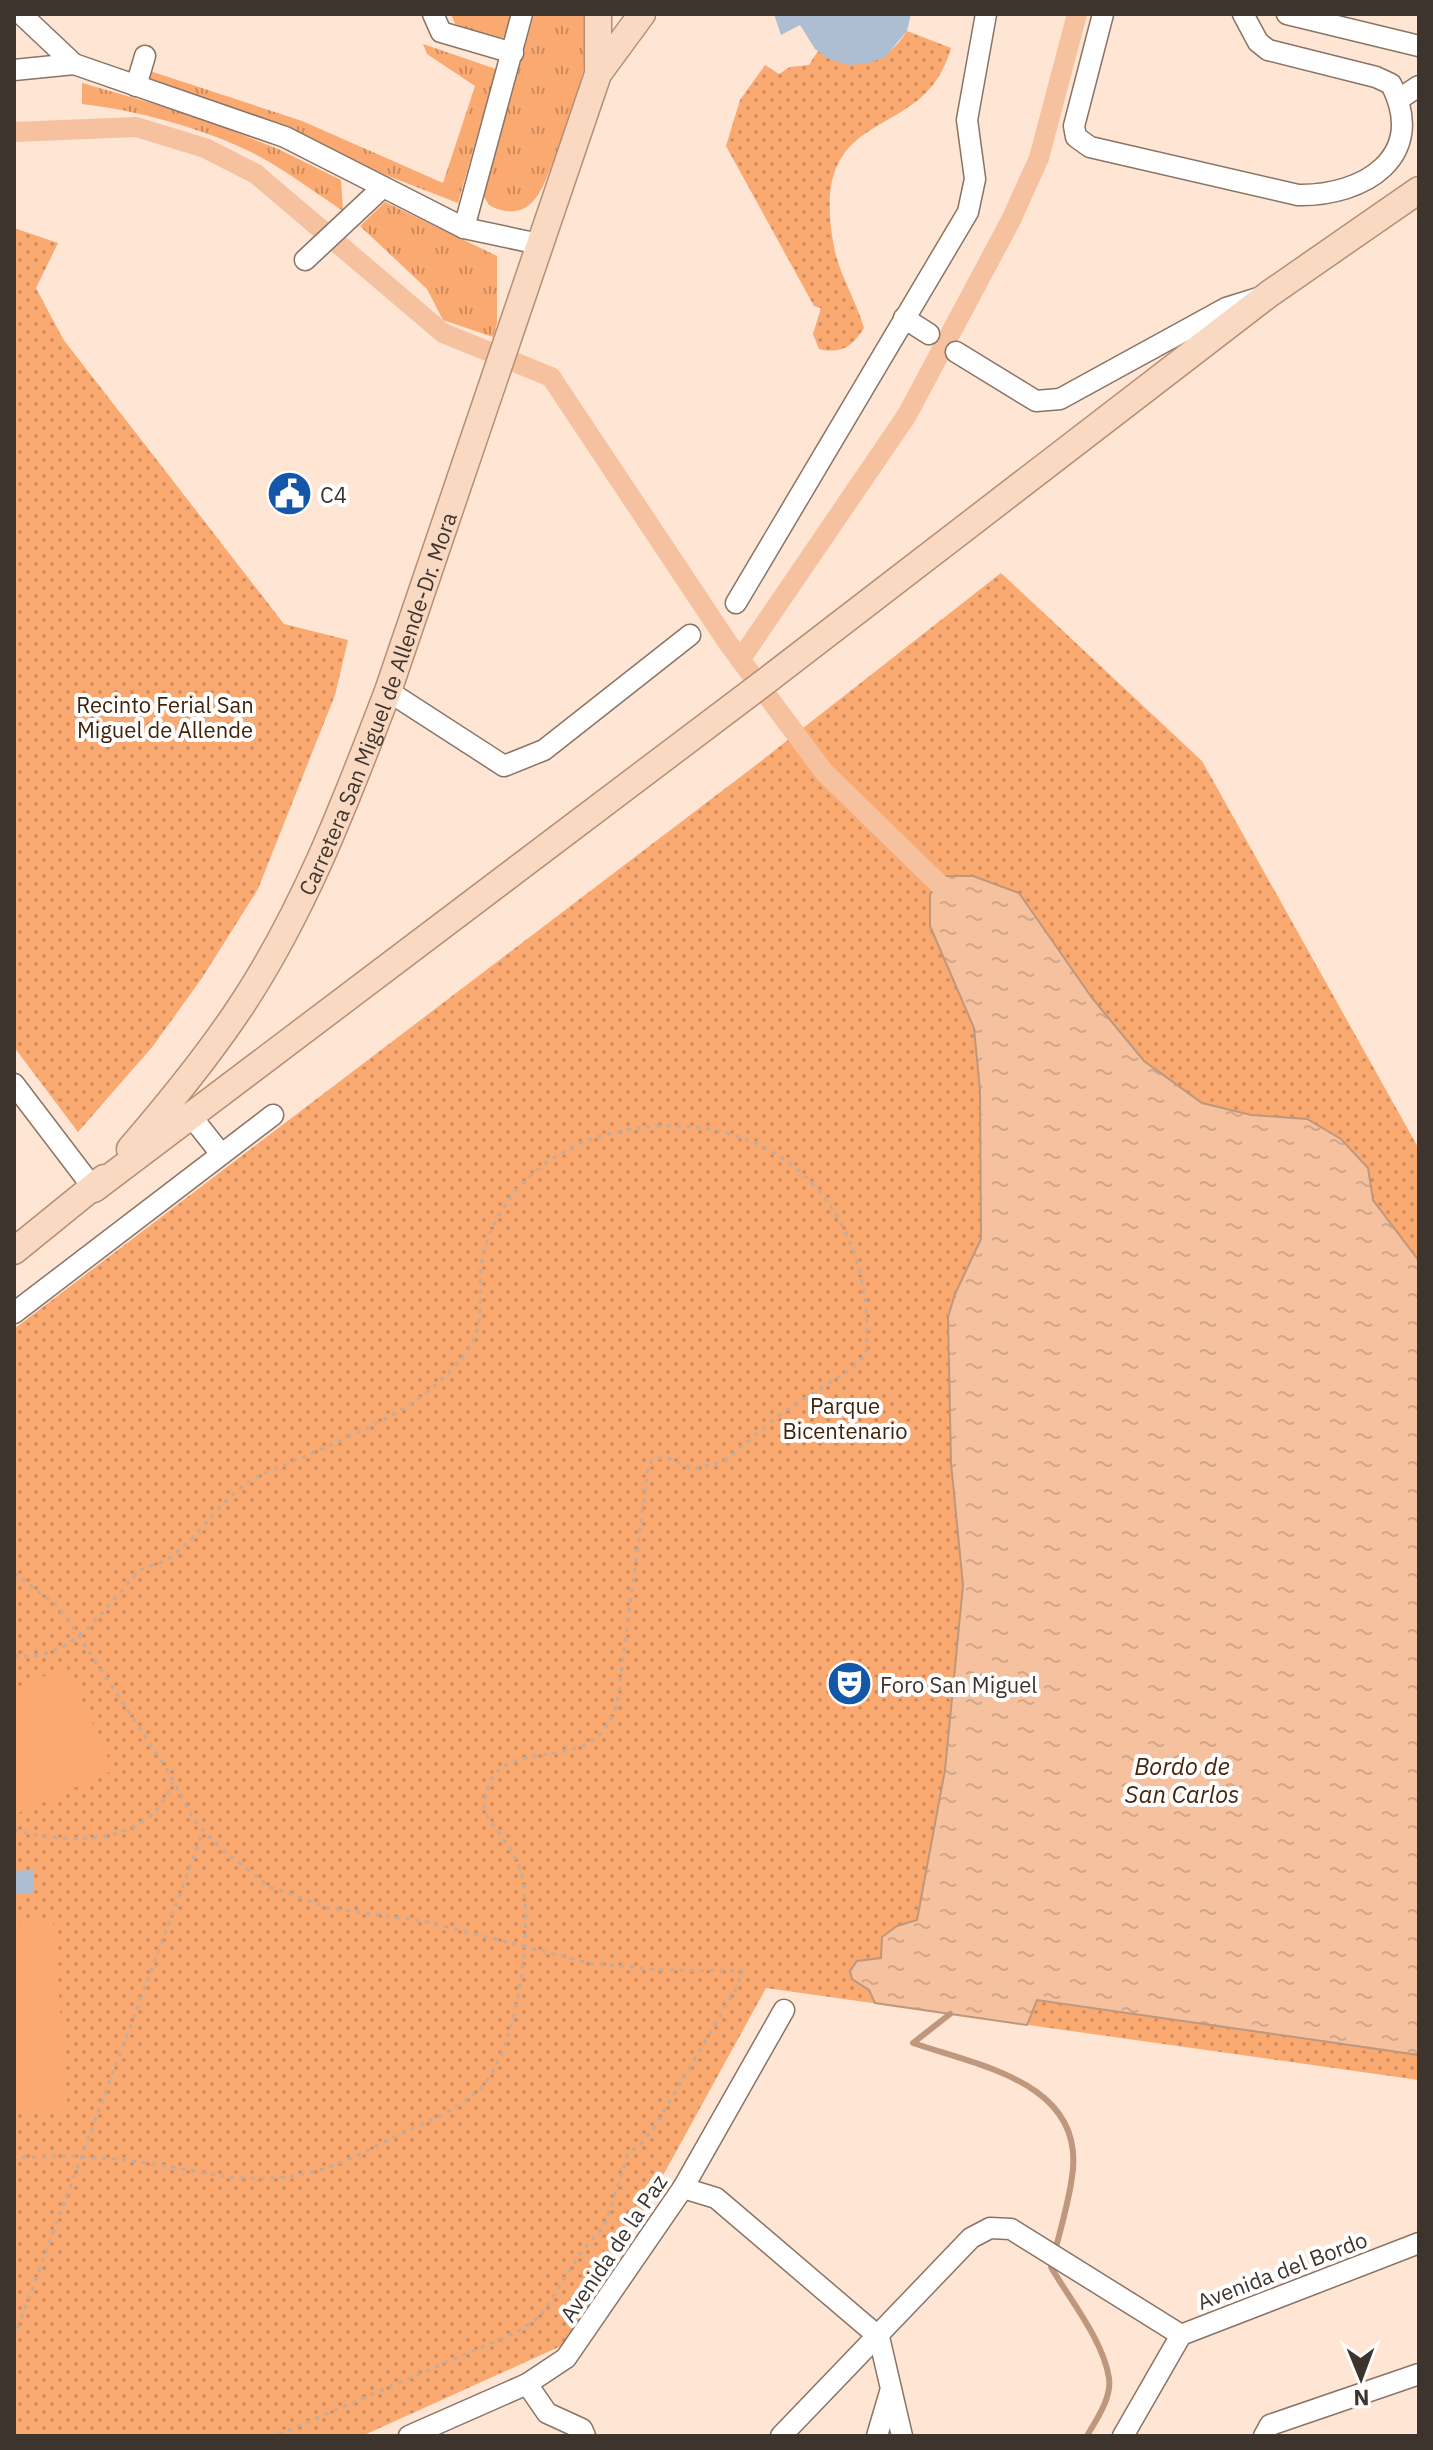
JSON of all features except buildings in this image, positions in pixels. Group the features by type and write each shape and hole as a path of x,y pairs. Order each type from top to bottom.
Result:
{"main road":[{"name":"Carretera San Miguel de Allende-Dr. Mora","path":"598,14 598,74"},
{"name":"Carretera San Miguel de Allende-Dr. Mora","path":"14,1251 94,1189 191,1076 237,1013 281,936 320,855 388,691 598,74 642,14"},
{"path":"94,1189 761,685 1269,294 1419,190"}],"street":[{"path":"21,14 74,64 285,137 464,228 539,244"},
{"path":"433,14 441,32 513,53"},
{"path":"464,228 522,14"},
{"path":"736,603 968,212 975,179 967,120 986,14"},
{"path":"1103,14 1074,126 1076,137 1090,147 1298,195 1325,196 1362,184 1387,165 1402,139 1399,99 1391,84 1376,77 1268,50 1258,42 1243,14"},
{"path":"1287,14 1419,46"},
{"path":"136,86 145,56"},
{"path":"14,70 74,64"},
{"path":"1399,99 1419,86"},
{"path":"305,260 383,187"},
{"path":"956,352 1036,401 1060,399 1226,308 1269,294"},
{"path":"904,318 929,334"},
{"path":"388,691 504,766 544,750 690,635"},
{"path":"14,1084 94,1189"},
{"path":"14,1313 273,1115"},
{"path":"191,1116 221,1154"},
{"name":"Avenida de la Paz","path":"409,2436 527,2384 566,2358 683,2188 784,2010"},
{"path":"683,2188 716,2198 879,2337 902,2436"},
{"path":"781,2436 971,2238 990,2228 1011,2229 1038,2244 1181,2335"},
{"name":"Avenida del Bordo","path":"1123,2436 1181,2335 1419,2243"},
{"path":"1264,2436 1270,2425 1419,2374"},
{"path":"527,2384 547,2413 582,2429 585,2436"},
{"path":"877,2436 890,2392"}],"path":[{"path":"14,1656 56,1652 80,1637 143,1568 167,1559 254,1478 382,1422 414,1403 442,1380 468,1350 481,1323 481,1267 495,1221 523,1183 555,1156 592,1138 631,1129 676,1126 724,1129 765,1146 799,1169 829,1204 850,1243 865,1298 866,1355 852,1368 782,1413 723,1462 693,1469 665,1457 652,1460 648,1468 617,1705 610,1722 597,1737 580,1745 502,1765 490,1778 484,1796 484,1810 520,1869 524,1949 510,2031 500,2059 484,2083 463,2103 348,2163 269,2178 141,2162 14,2158"},
{"path":"14,1573 57,1606 80,1637 203,1832 270,1887 329,1908 428,1922 524,1949 589,1963 742,1971 737,1987 657,2123 643,2142 628,2154 604,2227 582,2251 540,2317 515,2333 275,2436"},
{"path":"14,1830 59,1840 82,1840 125,1831 159,1809 173,1780"},
{"path":"14,2337 203,1832"}],"green space":[{"path":"451,14 511,14 504,37 499,39 455,24"},
{"path":"534,14 593,14 579,90 543,185 533,201 524,208 504,211 489,205 483,195"},
{"path":"907,31 951,48 937,79 917,101 851,145 837,167 830,200 834,247 864,328 845,348 819,349 813,334 821,308 814,306 726,146 740,100 765,65 779,74 790,67 809,65 818,51 843,62 867,62 889,52"},
{"path":"423,44 496,69 458,203 370,169 305,136 148,78 150,71 302,121 443,183 475,86 427,54"},
{"path":"82,83 193,115 278,149 341,180 343,211 271,163 229,142 154,117 82,104"},
{"path":"385,202 497,256 497,323 493,337 443,320 427,289 360,226"},
{"name":"Recinto Ferial San Miguel de Allende","path":"14,228 58,243 36,288 63,339 284,624 348,640 335,695 258,889 202,978 153,1046 78,1132 14,1047"},
{"name":"Parque Bicentenario","path":"1001,573 1202,761 1419,1149 1419,2080 766,1988 572,2341 362,2436 14,2436 14,1329 756,765"},
{"path":"66,1666 114,1770 16,1814 14,1690"},
{"path":"53,1920 68,2109 14,2113 14,1923"}],"water":[{"name":"Bordo de San Carlos","path":"946,876 973,876 1019,893 1092,998 1144,1061 1202,1103 1251,1115 1307,1119 1341,1139 1368,1168 1373,1200 1419,1261 1419,2055 1037,2000 1027,2025 875,2003 869,1990 852,1979 850,1971 857,1961 881,1958 882,1937 897,1926 917,1920 945,1770 963,1585 951,1463 948,1317 955,1294 981,1239 980,1090 974,1028 930,926 930,894"}],"waterway":[{"path":"740,660 907,415 1011,220 1039,158 1077,14"},
{"path":"14,132 136,127 205,148 256,174 443,333 551,377 728,643 824,772 939,884"},
{"path":"950,2014 913,2043 968,2060 1023,2083 1046,2099 1063,2120 1072,2145 1072,2177 1051,2267 1093,2335 1109,2378 1106,2401 1087,2436"}],"place":[{"name":"C4","path":"289,494"},
{"name":"Foro San Miguel","path":"849,1684"}]}
